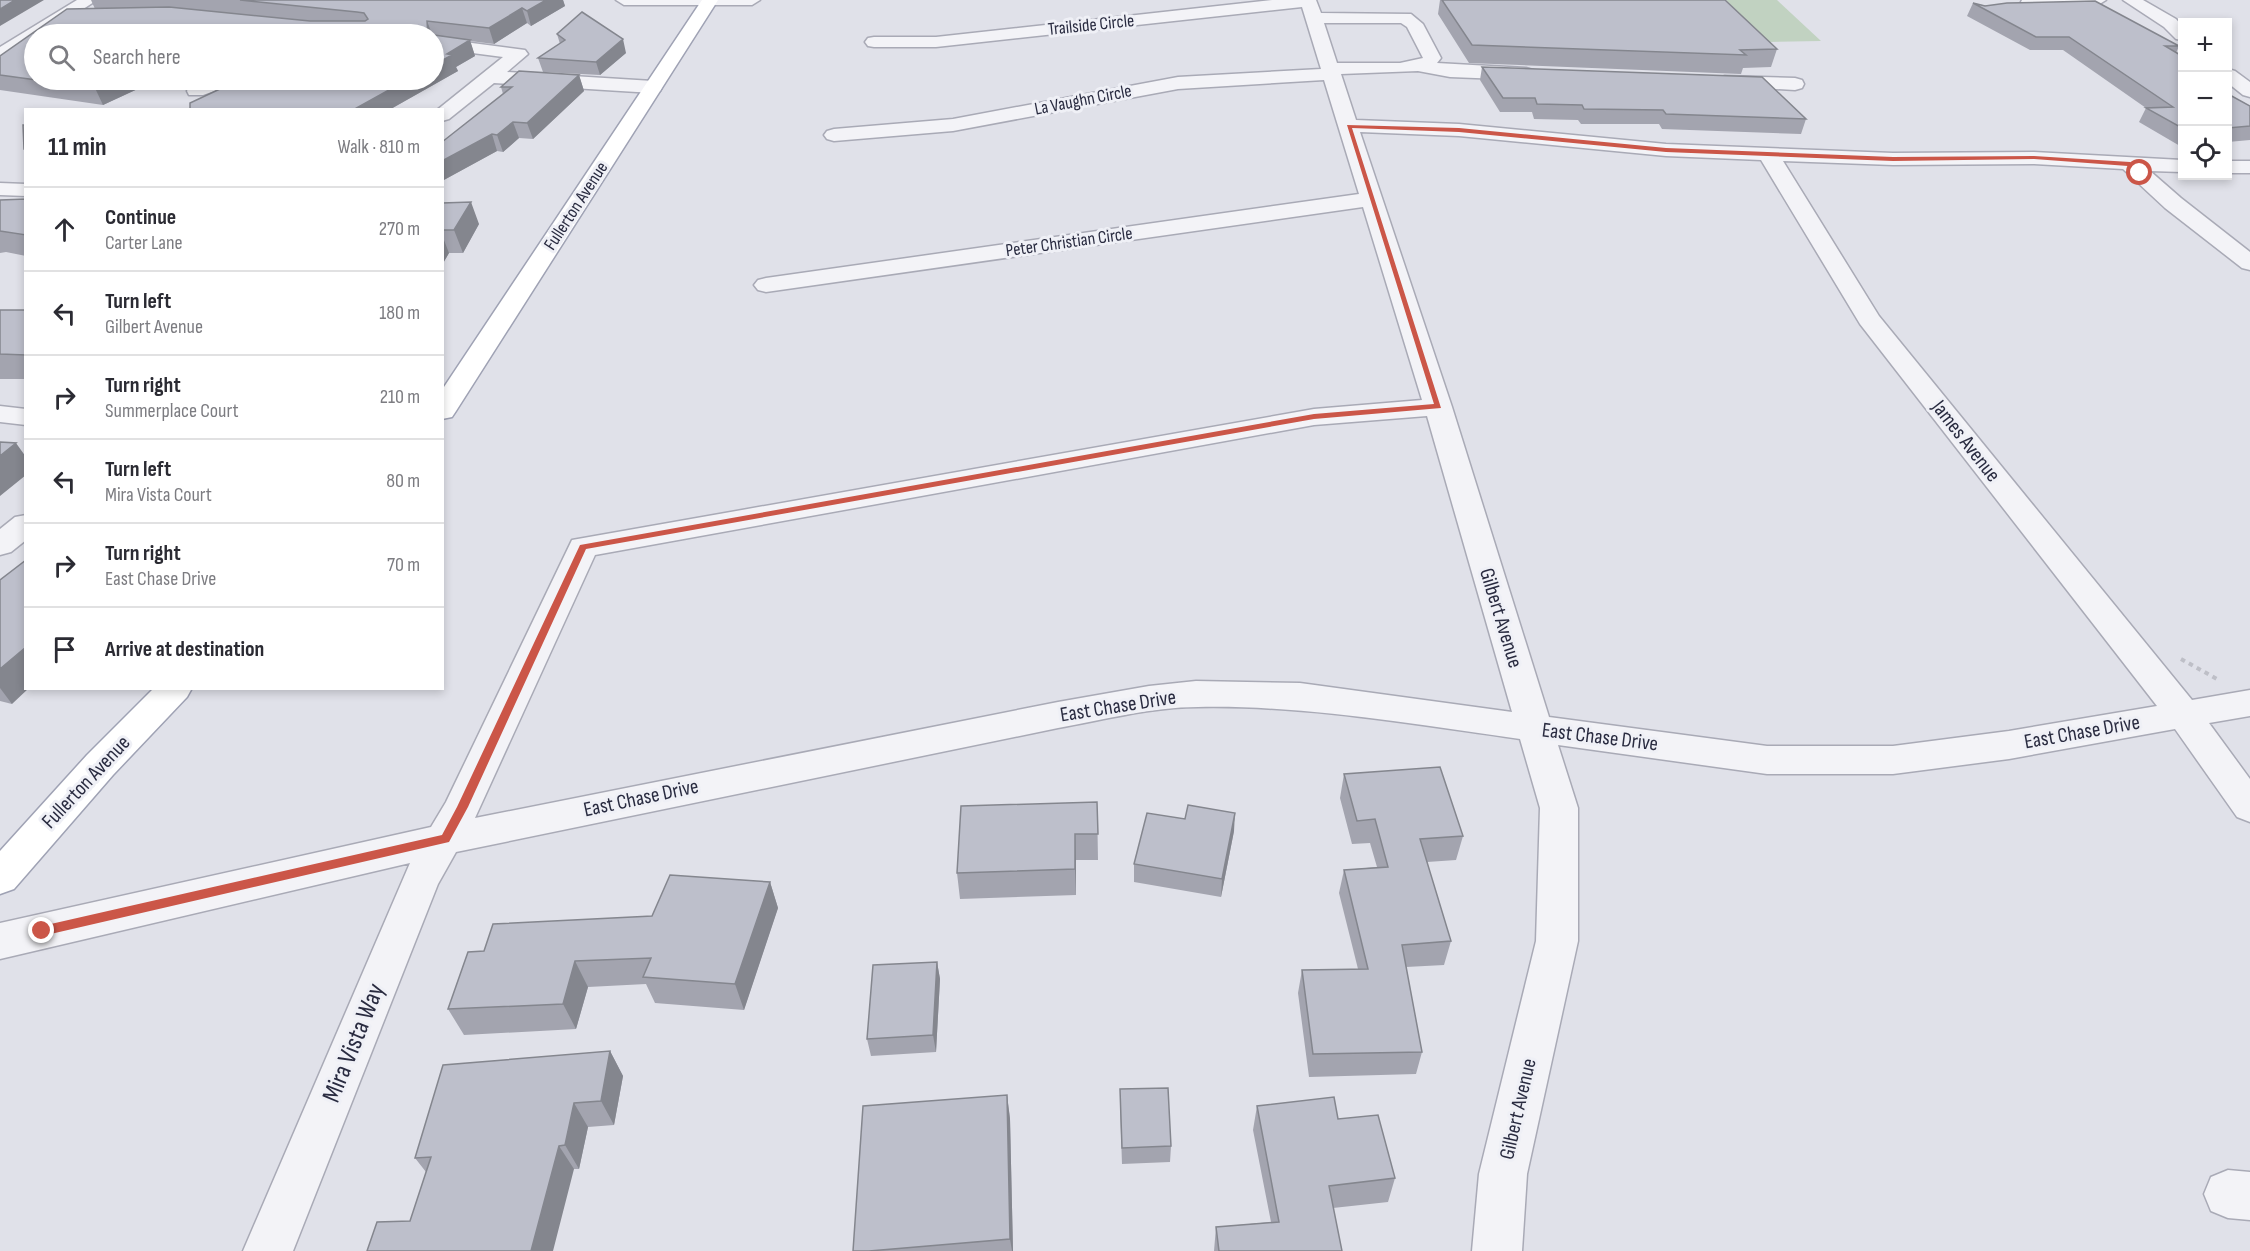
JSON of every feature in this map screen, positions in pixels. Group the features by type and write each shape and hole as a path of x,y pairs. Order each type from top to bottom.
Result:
{"main road":[{"name":"Fullerton Avenue","path":"444,408 709,1"},
{"name":"Fullerton Avenue","path":"0,878 100,765 173,690"}],"street":[{"path":"51,24 89,0"},
{"path":"624,0 752,0"},
{"path":"2011,6 2098,0"},
{"path":"2132,0 2170,23 2178,31"},
{"name":"Trailside Circle","path":"874,42 936,42 1310,6 1362,18 1401,18 1412,22 1432,58 1428,64 1420,66"},
{"name":"Gilbert Avenue","path":"1310,6 1438,406 1559,808 1557,941 1503,1174 1497,1251"},
{"path":"62,17 99,16"},
{"path":"1362,18 1380,68"},
{"path":"0,55 24,40"},
{"path":"444,44 519,54 444,113"},
{"name":"La Vaughn Circle","path":"834,135 954,125 1178,83 1221,79 1420,66 1450,71 1544,75"},
{"path":"490,77 653,87"},
{"path":"2232,78 2250,91"},
{"path":"1713,81 1795,84"},
{"path":"1349,126 1459,130 1666,150 1893,159 2025,157 2178,166"},
{"name":"James Avenue","path":"1768,154 1869,319 2183,714 2250,807"},
{"path":"2130,164 2173,203 2250,263"},
{"path":"2232,167 2250,167"},
{"path":"0,189 24,190"},
{"name":"Peter Christian Circle","path":"766,285 1372,199"},
{"name":"Mira Vista Way","path":"268,1251 420,881 467,796 583,547 1314,417 1438,406"},
{"path":"0,414 24,417"},
{"path":"0,545 24,526"},
{"name":"East Chase Drive","path":"0,941 445,838 1046,717 1149,699 1196,694 1300,696 1767,760 1893,760 2009,745 2183,714 2237,693"}],"path":[{"path":"2179,658 2237,693"}],"green space":[{"path":"1726,0 1777,0 1821,41 1768,42"}],"building":[{"path":"0,0 15,0 0,9"},
{"path":"240,0 546,0 527,11 522,8 489,28 427,21 427,24 46,24 67,9 169,7 310,21 365,21 368,19 364,13"},
{"path":"1442,0 1725,0 1777,49 1740,50 1746,55 1472,45"},
{"path":"2095,1 2178,45 2165,46 2178,54 2178,126 2146,108 2173,107 2069,37 2036,37 1973,3 1985,6 2007,3"},
{"path":"582,12 623,39 596,62 538,58 565,40 557,34"},
{"path":"444,36 470,40 447,54 452,55 444,59"},
{"path":"24,39 24,79 0,75 0,56"},
{"path":"1482,67 1762,77 1806,119 1666,114 1663,110 1584,109 1582,105 1537,104 1535,98 1503,98"},
{"path":"519,71 579,75 527,123 513,122 497,135 492,134 444,160 444,140 512,87 501,87"},
{"path":"218,90 389,90 357,108 190,108 190,103"},
{"path":"2232,96 2250,106 2250,126 2232,128"},
{"path":"24,199 24,235 0,231 0,200"},
{"path":"471,202 454,230 444,230 444,203"},
{"path":"0,310 24,310 24,355 0,354"},
{"path":"0,442 16,443 0,456"},
{"path":"24,562 24,649 0,669 0,580"},
{"path":"1440,767 1463,836 1420,839 1451,941 1402,945 1422,1052 1313,1054 1302,970 1368,969 1344,870 1388,867 1375,819 1357,821 1344,774"},
{"path":"1097,802 1098,834 1075,834 1075,869 957,873 961,806"},
{"path":"1188,805 1235,813 1222,879 1134,864 1147,813 1185,819"},
{"path":"670,875 770,882 735,984 643,977 651,958 575,961 563,1004 448,1009 468,952 484,951 493,924 652,916"},
{"path":"937,962 933,1035 867,1039 873,965"},
{"path":"610,1051 601,1101 574,1103 565,1145 559,1146 531,1251 367,1251 377,1222 410,1221 431,1157 415,1158 443,1065"},
{"path":"1168,1088 1171,1146 1122,1148 1120,1089"},
{"path":"1007,1095 1010,1239 853,1251 863,1106"},
{"path":"1334,1097 1338,1119 1378,1115 1395,1178 1329,1186 1342,1251 1219,1251 1216,1227 1279,1222 1257,1106"}],"route":[{"path":"42,931 445,838 462,807 583,547 1314,417 1395,408 1438,406 1349,126 1459,130 1666,150 1893,159 2034,158 2130,164 2140,173"}]}
